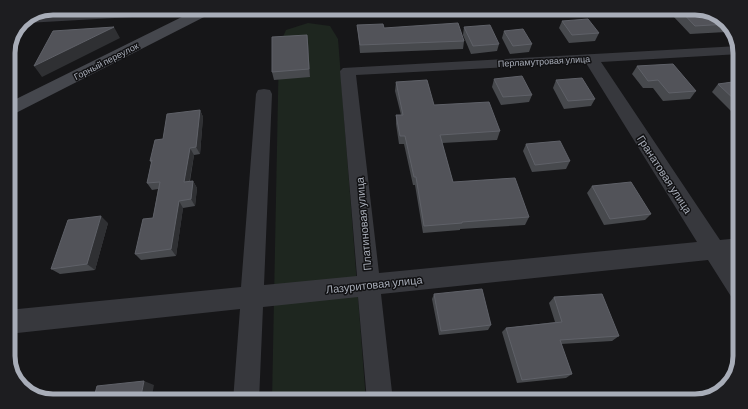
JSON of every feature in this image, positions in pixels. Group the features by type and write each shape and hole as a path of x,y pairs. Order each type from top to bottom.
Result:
{"street":[{"path":"40,18 89,15"},
{"name":"Горный переулок","path":"15,107 198,15"},
{"name":"Перламутровая улица","path":"348,71 733,50"},
{"name":"Гранатовая улица","path":"591,58 733,279"},
{"name":"Платиновая улица","path":"348,71 379,394"},
{"path":"246,394 264,94"},
{"name":"Лазуритовая улица","path":"15,321 733,248"}],"shaded area":[{"path":"308,23 330,26 338,39 365,394 272,394 279,46 286,30"}],"building":[{"path":"685,15 707,17 720,24 695,26"},
{"path":"588,19 599,33 572,35 562,21"},
{"path":"458,23 464,41 360,45 357,25 383,24 384,28"},
{"path":"490,25 499,44 473,46 464,27"},
{"path":"114,27 34,66 53,31"},
{"path":"523,29 532,44 513,46 504,31"},
{"path":"307,35 309,69 272,72 272,37"},
{"path":"673,64 696,91 669,93 658,80 648,81 637,66"},
{"path":"522,76 532,95 503,97 494,79"},
{"path":"582,78 595,99 568,101 556,80"},
{"path":"427,80 434,105 489,102 500,131 440,135 453,182 515,178 529,217 424,226 416,177 414,177 405,136 400,136 396,115 403,115 396,82"},
{"path":"733,82 733,98 718,84"},
{"path":"200,110 196,147 190,148 184,182 193,181 191,199 179,201 171,249 135,254 143,219 153,218 160,182 147,183 155,140 163,139 167,114"},
{"path":"560,141 570,161 535,165 526,144"},
{"path":"631,182 651,214 610,219 592,186"},
{"path":"101,216 87,264 51,269 68,220"},
{"path":"482,289 491,325 441,331 434,294"},
{"path":"602,294 619,336 560,340 572,374 522,380 506,328 562,322 554,297"},
{"path":"144,381 141,394 95,394 97,386"}]}
